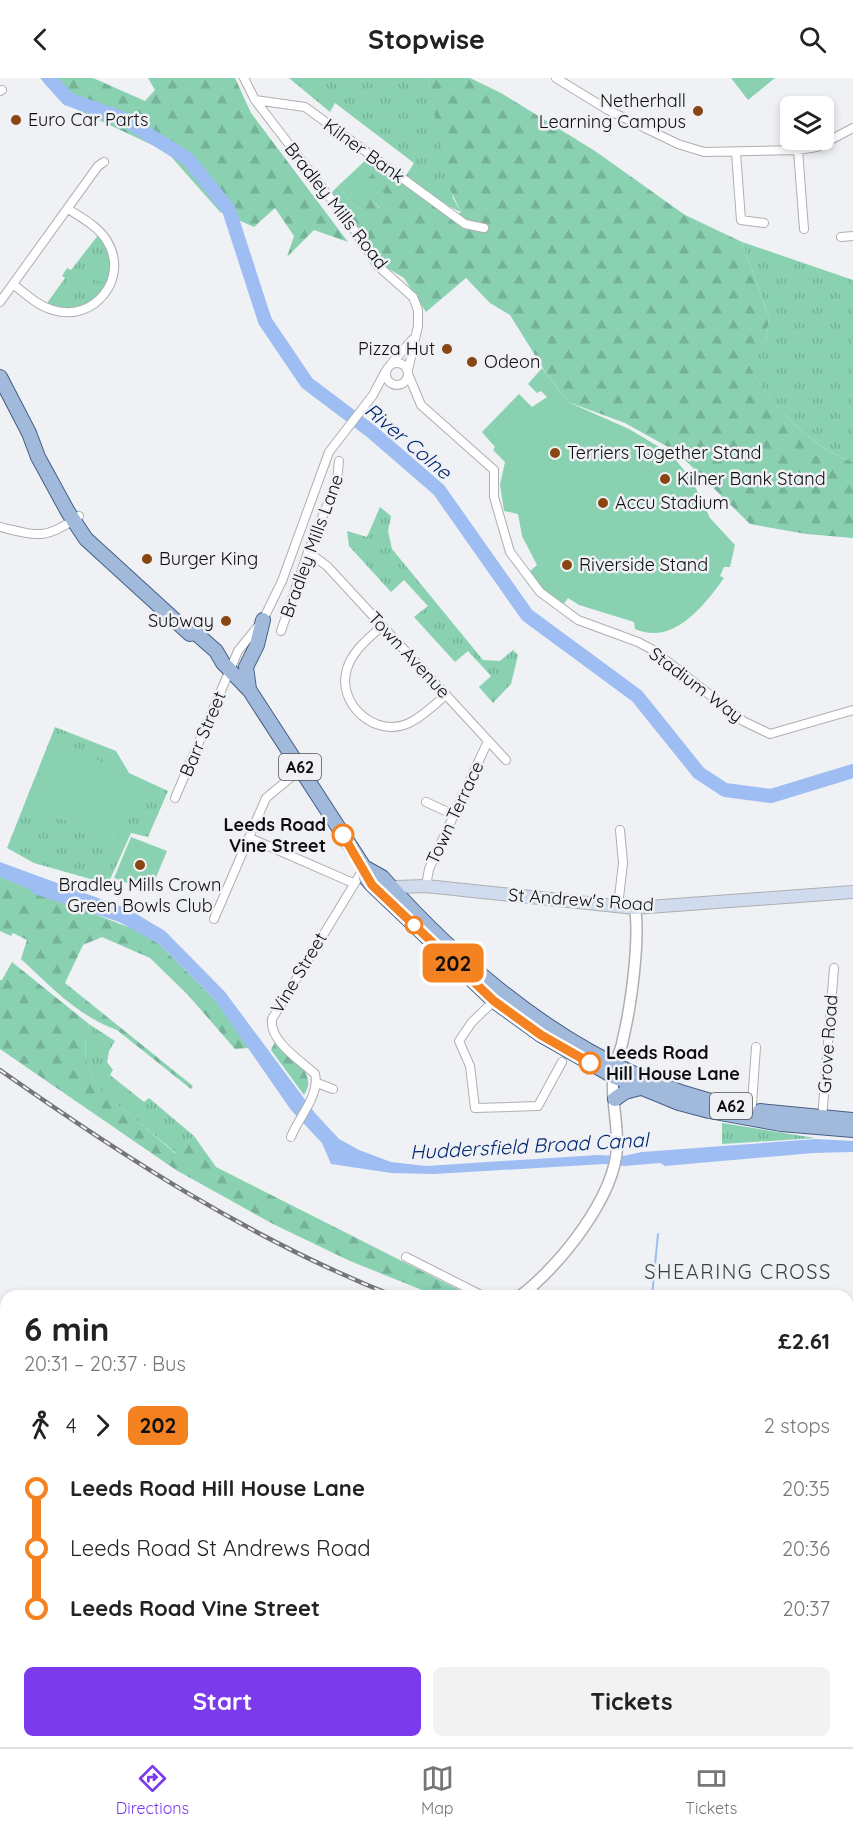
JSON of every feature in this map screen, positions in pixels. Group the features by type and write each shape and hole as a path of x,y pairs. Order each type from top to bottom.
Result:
{"main road":[{"name":"A62","path":"0,377 29,433 38,457 91,543 185,628 196,642 227,667 250,691 364,867 366,878 389,893 498,997 559,1045 582,1059 682,1094 792,1125 853,1130"},
{"path":"250,691 246,667 257,645 263,620"},
{"name":"St Andrew's Road","path":"389,893 426,886 635,908 853,892"},
{"name":"A62","path":"498,997 549,1027 640,1088 682,1104 751,1114 853,1120"},
{"path":"615,1099 625,1092 640,1088"}],"street":[{"name":"Bradley Mills Road","path":"244,78 255,100 351,225 378,266 413,297 418,310 408,372"},
{"path":"556,78 584,97 678,144 704,152 798,150 804,229"},
{"name":"Kilner Bank","path":"255,100 304,107 466,220 484,228"},
{"path":"834,138 853,128"},
{"path":"736,153 741,220 765,223"},
{"path":"0,302 98,166 104,162"},
{"path":"14,285 43,307 61,313 88,309 104,296 114,271 111,247 99,231 68,209"},
{"path":"841,237 853,236"},
{"path":"227,667 263,620 282,580 329,452 373,395 385,372 415,334"},
{"path":"373,395 406,380 408,372 400,363 391,364"},
{"path":"385,372 389,382 396,385"},
{"name":"Stadium Way","path":"408,372 415,396 433,419 494,470 497,509 510,552 540,592 564,612 653,650 743,721 770,734 853,710"},
{"name":"Stadium Way","path":"396,385 415,396"},
{"name":"Bradley Mills Lane","path":"281,631 308,552 340,472 339,460"},
{"path":"0,527 40,536 76,518"},
{"name":"Town Avenue","path":"308,552 327,566 506,760"},
{"path":"382,626 355,653 347,668 344,684 351,703 361,716 374,724 390,727 408,724 446,695"},
{"name":"Barr Street","path":"175,798 227,667"},
{"name":"Town Terrace","path":"426,886 429,869 488,741"},
{"path":"214,919 266,798 300,769"},
{"path":"426,802 454,814"},
{"path":"618,906 623,862 620,830"},
{"path":"250,838 352,884"},
{"name":"Vine Street","path":"317,1083 315,1074 275,1036 271,1027 272,1018 364,867"},
{"path":"638,927 645,911 654,906"},
{"path":"536,1290 591,1217 614,1170 617,1148 615,1070 624,1039 638,927 635,908"},
{"name":"Grove Road","path":"822,1119 834,968"},
{"path":"498,997 472,1022 459,1041 470,1066 476,1108 538,1106 562,1062 559,1045"},
{"path":"751,1114 756,1047"},
{"path":"562,1062 582,1059"},
{"path":"291,1137 297,1120 311,1098 317,1083 333,1089"},
{"path":"406,1257 471,1290"}],"green space":[{"path":"40,78 93,78 145,101 155,90 148,78 235,78 251,113 348,242 314,230 287,257 294,236 275,208 254,227 220,212 167,152 65,104"},
{"path":"289,78 428,78 453,198 461,212 444,204 405,177 414,163 335,103 330,112"},
{"path":"428,78 470,78 501,93 595,151 685,215 742,242 769,318 766,341 748,363 766,393 792,422 821,446 853,462 853,538 806,534 750,524 677,452 625,423 568,402 546,373 510,315 490,303 466,278 426,312 404,278 381,264 330,194 338,186 357,209 370,198 379,208 388,198 367,179 378,166 451,219 461,212 449,187"},
{"path":"731,78 775,78 748,100"},
{"path":"368,158 378,166 368,179 389,198 380,208 370,199 357,209 338,186"},
{"path":"99,234 109,252 111,267 99,300 75,311 45,306 65,278 62,276 67,268 71,270"},
{"path":"742,242 853,280 853,462 821,446 791,421 766,392 747,362 766,341 769,318"},
{"path":"93,254 108,258 102,282 86,278"},
{"name":"Accu Stadium","path":"542,368 568,402 629,429 671,454 692,480 710,518 735,545 730,567 724,567 720,576 724,578 697,611 675,628 649,633 635,629 634,622 579,605 568,598 563,605 539,586 529,572 537,565 522,536 518,514 504,511 500,485 505,462 493,450 495,447 482,432 519,394 532,407 547,397 541,391 537,393 528,384"},
{"path":"380,507 391,516 388,531 392,549 483,660 500,661 513,650 518,655 511,684 493,703 479,687 491,676 468,651 455,662 414,617 428,606 404,580 391,592 349,546 347,531 367,537"},
{"path":"55,727 116,751 129,773 168,791 148,837 131,833 108,884 34,863 7,848"},
{"path":"58,739 146,785 115,846 26,801"},
{"name":"Bradley Mills Crown Green Bowls Club","path":"131,837 167,851 150,892 114,878"},
{"path":"0,877 143,933 159,944 214,999 249,1048 235,1049 188,995 150,958 102,937 83,945 65,983 193,1086 191,1089 117,1030 77,1009 21,959 27,940 13,933 11,936 0,931"},
{"path":"12,962 89,1024 85,1036 86,1060 96,1086 175,1153 194,1136 216,1167 459,1290 422,1290 350,1261 273,1224 176,1170 0,1049 0,980"},
{"path":"89,1024 115,1041 109,1051 107,1062 113,1070 110,1075 144,1102 149,1098 194,1136 176,1153 96,1087 86,1060 85,1036"},
{"path":"275,1042 301,1066 305,1073 308,1087 304,1095 271,1050"},
{"path":"722,1123 815,1138 722,1144"}],"water":[{"path":"0,862 128,909 165,931 225,992 315,1113 339,1139 359,1150 391,1162 426,1166 597,1155 623,1156 642,1152 816,1139 853,1141 853,1152 813,1153 665,1166 660,1163 624,1166 604,1164 434,1174 391,1173 331,1164 322,1143 291,1110 214,999 159,944 119,922 34,894 29,889 0,877"}],"waterway":[{"name":"River Colne","path":"49,78 68,99 122,118 188,159 229,210 265,321 307,383 372,432 439,490 527,615 637,696 699,773 725,790 771,796 853,771"},
{"path":"653,1290 658,1234"}],"railway":[{"path":"0,1070 94,1134 190,1195 290,1249 380,1290"}],"bus line":[{"name":"202","path":"343,835 364,867 366,878 372,885 494,1001 541,1035 590,1063"}],"place":[{"name":"Netherhall Learning Campus","path":"698,111"},
{"name":"Euro Car Parts","path":"16,120"},
{"name":"Pizza Hut","path":"447,349"},
{"name":"Odeon","path":"472,362"},
{"name":"Terriers Together Stand","path":"555,453"},
{"name":"Kilner Bank Stand","path":"665,479"},
{"name":"Accu Stadium","path":"603,503"},
{"name":"Burger King","path":"147,559"},
{"name":"Riverside Stand","path":"567,565"},
{"name":"Subway","path":"226,621"},
{"name":"Leeds Road Vine Street","path":"343,835"},
{"name":"Bradley Mills Crown Green Bowls Club","path":"140,865"},
{"name":"Leeds Road Hill House Lane","path":"590,1063"}],"district":[{"name":"SHEARING CROSS","path":"738,1272"}],"water label":[{"name":"Huddersfield Broad Canal","path":"529,1146"}]}
